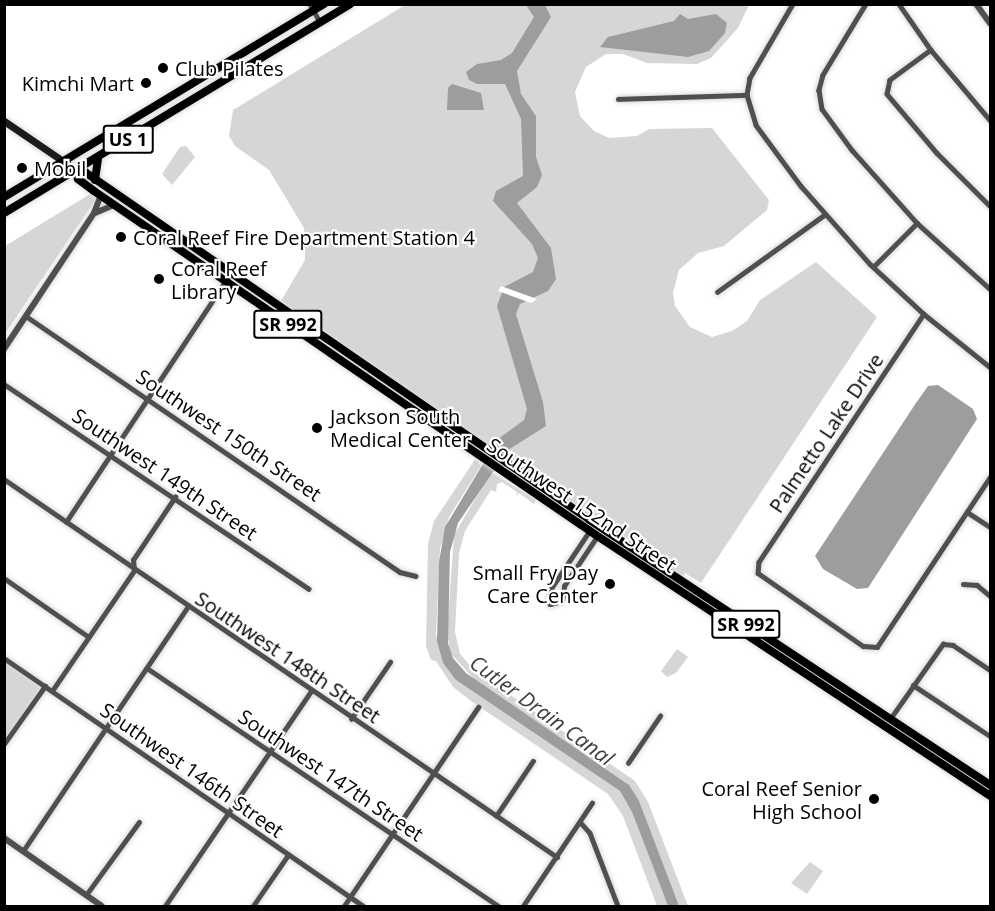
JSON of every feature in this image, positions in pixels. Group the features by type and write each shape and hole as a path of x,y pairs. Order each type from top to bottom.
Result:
{"main road":[{"name":"US 1","path":"4,197 200,79 312,8 324,4"},
{"name":"US 1","path":"4,213 350,4"},
{"name":"Southwest 152nd Street","path":"4,121 167,229 599,526 990,785"},
{"path":"95,180 94,164 101,155"},
{"name":"Southwest 152nd Street","path":"76,170 78,179 114,205 497,468 990,796"},
{"path":"157,233 167,229"}],"street":[{"path":"793,4 755,67 747,94 756,125 824,215 873,267 924,314 990,367"},
{"path":"866,4 820,87 820,100 827,118 917,223 990,289"},
{"path":"899,4 930,50 990,120"},
{"path":"976,4 990,23"},
{"path":"312,8 320,22"},
{"path":"930,50 887,84 887,95 917,131 990,206"},
{"path":"200,79 207,91"},
{"path":"618,99 747,94"},
{"path":"4,349 94,213 100,195"},
{"path":"94,213 114,205"},
{"path":"717,292 824,215"},
{"path":"873,267 917,223"},
{"path":"66,522 231,273"},
{"name":"Palmetto Lake Drive","path":"924,314 759,562 757,570 764,580 843,633 866,647 874,648 967,512"},
{"name":"Southwest 150th Street","path":"26,316 400,572 416,576"},
{"name":"Southwest 149th Street","path":"4,384 175,497 309,590"},
{"path":"990,477 967,512 990,527"},
{"name":"Southwest 148th Street","path":"4,479 134,571 557,857"},
{"path":"52,691 134,571 133,560 175,497"},
{"path":"599,526 564,586 562,601 550,604 550,591 599,526"},
{"path":"4,578 89,637"},
{"path":"963,584 977,585 990,596"},
{"path":"23,851 188,606"},
{"path":"885,726 943,644 953,645 990,670"},
{"name":"Southwest 146th Street","path":"4,658 363,906"},
{"path":"351,719 390,662"},
{"name":"Southwest 147th Street","path":"147,668 499,906"},
{"path":"913,685 990,736"},
{"path":"4,744 45,686"},
{"path":"165,906 310,691"},
{"path":"344,906 478,706"},
{"path":"628,763 660,716"},
{"path":"496,816 533,761"},
{"path":"524,906 581,823 592,803"},
{"path":"86,895 139,822"},
{"path":"581,823 590,833 618,906"},
{"path":"4,838 102,906"},
{"path":"253,906 288,855"}],"shaded area":[{"path":"405,5 749,5 738,28 711,58 697,64 647,63 623,54 606,54 586,67 575,92 580,116 594,131 609,138 637,136 649,129 712,128 769,200 767,210 724,246 698,253 679,270 673,293 675,306 690,327 712,337 732,331 747,321 760,300 816,262 877,317 701,583 685,573 683,576 539,480 281,301 305,260 304,228 269,170 235,146 229,136 233,110"},
{"path":"526,5 545,5 551,17 517,71 521,94 536,116 536,157 542,175 537,187 517,203 551,248 556,279 548,291 520,304 516,314 543,402 546,426 508,450 458,523 450,552 448,643 453,658 466,673 629,785 639,801 679,906 668,906 632,812 620,791 456,680 443,663 437,641 439,562 445,527 498,439 524,420 527,409 497,306 504,287 533,272 538,258 532,244 493,201 496,191 523,176 521,119 505,84 477,84 469,80 466,72 477,64 501,60 512,53 534,17"},
{"path":"680,14 688,19 716,14 727,23 725,33 709,51 688,57 600,47 608,37 674,21"},
{"path":"452,84 481,93 484,110 447,110 448,88"},
{"path":"186,146 195,157 172,185 162,174 180,147"},
{"path":"90,194 96,199 5,334 5,246"},
{"path":"938,385 973,409 977,419 868,588 857,589 823,569 815,556 928,386"},
{"path":"476,458 481,466 449,517 440,549 436,634 443,663 459,682 620,791 632,812 668,906 657,906 623,816 608,794 471,701 453,687 436,661 431,660 426,646 428,544 434,521"},
{"path":"491,472 536,500 534,504 519,493 516,496 517,492 502,482 497,484 496,492 491,490 465,531 459,553 455,632 460,654 473,669 635,781 648,802 688,906 679,906 625,782 475,680 451,654 447,634 454,535"},
{"path":"677,649 688,657 676,673 667,677 661,671"},
{"path":"5,660 40,688 5,740"},
{"path":"810,862 823,871 807,894 791,883"}],"pier":[{"path":"501,286 537,299 531,303 498,291"}],"place":[{"name":"Club Pilates","path":"163,68"},
{"name":"Kimchi Mart","path":"146,83"},
{"name":"Mobil","path":"22,168"},
{"name":"Coral Reef Fire Department Station 4","path":"121,237"},
{"name":"Coral Reef Library","path":"159,279"},
{"name":"Jackson South Medical Center","path":"317,428"},
{"name":"Small Fry Day Care Center","path":"610,584"},
{"name":"Coral Reef Senior High School","path":"874,799"}],"water label":[{"name":"Cutler Drain Canal","path":"542,710"}]}
